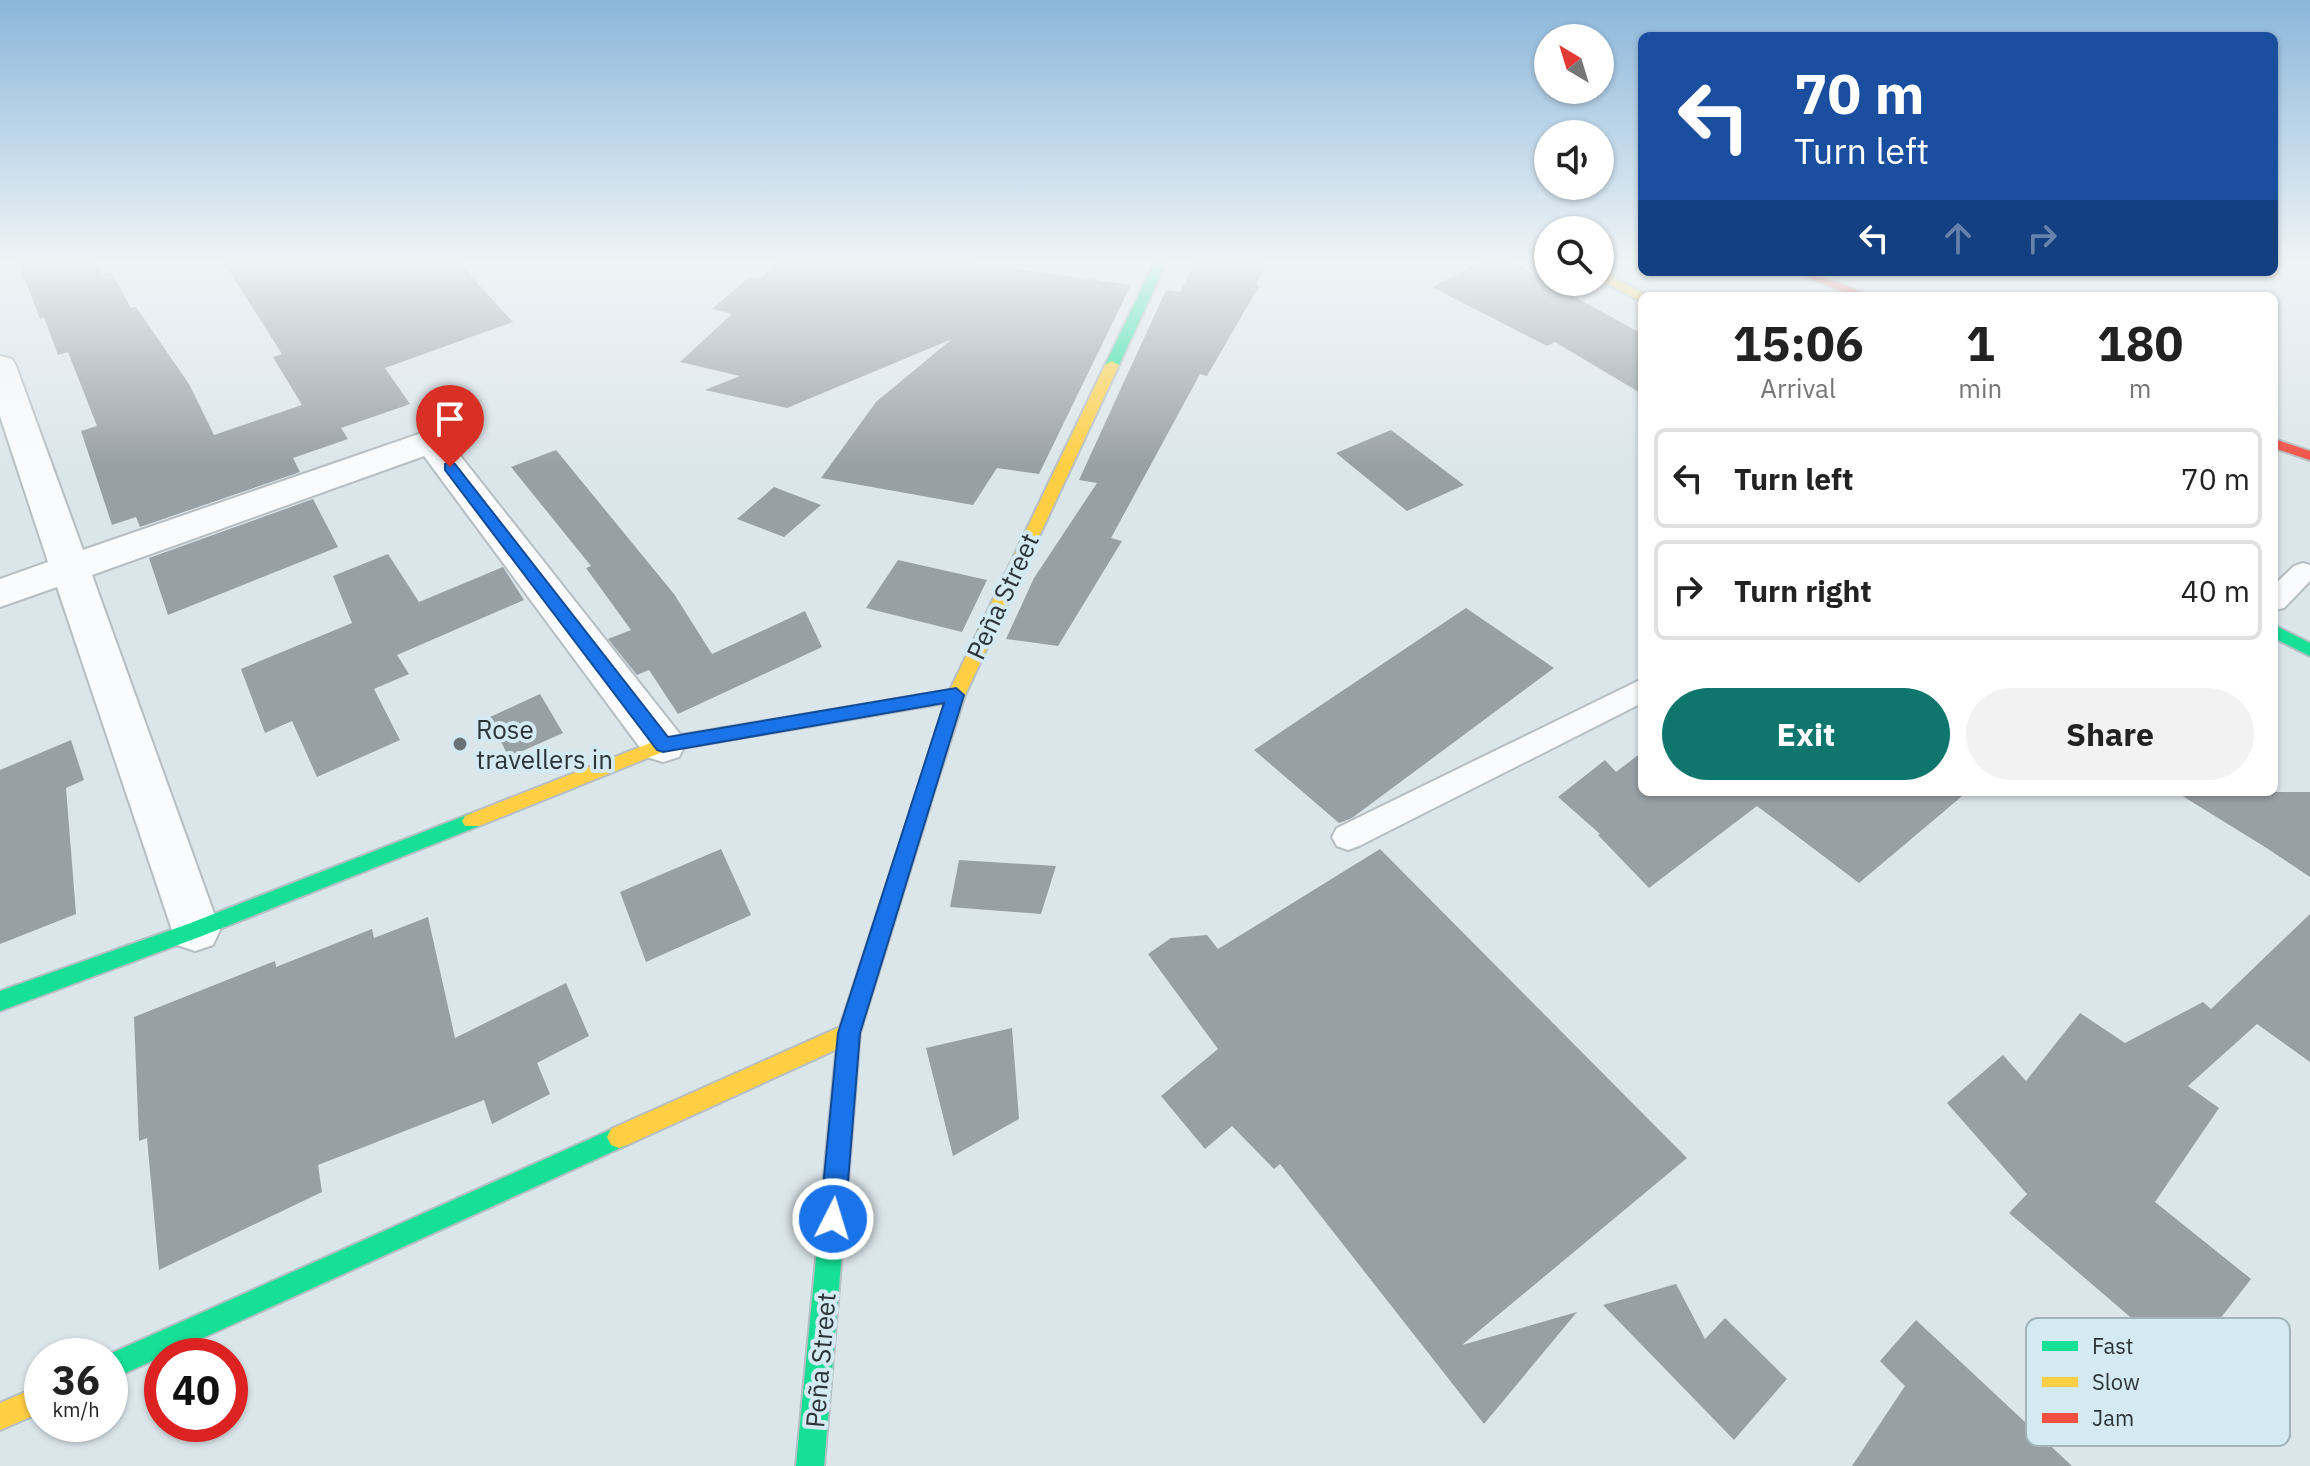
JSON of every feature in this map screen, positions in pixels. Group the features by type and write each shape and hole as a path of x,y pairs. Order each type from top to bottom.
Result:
{"street":[{"name":"Peña Street","path":"810,1466 849,1033 956,695 1129,329"},
{"path":"0,366 195,930"},
{"path":"0,593 431,441 663,745"},
{"path":"2278,444 2310,456"},
{"path":"2278,633 2310,650"},
{"path":"0,1001 195,930 663,745 956,695"},
{"path":"128,1359 849,1033"},
{"path":"0,1417 24,1406"}],"lane":[{"path":"2278,597 2303,572"},
{"path":"1348,837 1638,692"}],"building":[{"path":"49,329 151,329 189,384 214,435 302,405 273,357 282,354 266,329 492,329 385,368 410,404 341,428 348,439 293,458 300,472 140,527 136,517 112,525 81,431 97,426 68,352 58,355"},
{"path":"715,329 1109,329 1039,474 997,468 973,505 821,478 876,402 952,339 787,408 705,390 740,376 680,362"},
{"path":"1148,329 1234,329 1207,376 1200,374 1111,538 1122,541 1058,646 1006,639 1034,578 1097,483 1079,480"},
{"path":"1515,329 1638,332 1638,392 1555,342 1547,346"},
{"path":"1391,430 1464,485 1407,511 1336,453"},
{"path":"556,450 674,594 712,654 805,611 822,647 678,714 649,670 637,675 608,639 631,630 586,568 591,566 511,467"},
{"path":"774,487 821,505 784,537 737,519"},
{"path":"313,499 338,547 168,615 149,558"},
{"path":"388,554 419,602 503,567 524,600 397,655 409,674 374,689 400,740 317,777 292,721 265,733 241,669 352,623 333,576"},
{"path":"898,560 987,580 962,632 866,608"},
{"path":"1466,608 1554,668 1352,818 1339,823 1254,750"},
{"path":"540,694 563,733 509,757 488,718"},
{"path":"71,740 84,780 66,788 76,914 0,944 0,770"},
{"path":"1638,755 1638,796 1962,796 1859,883 1757,806 1649,888 1600,834 1558,797 1605,760 1616,772"},
{"path":"2278,792 2310,792 2310,877 2182,796 2278,796"},
{"path":"721,849 751,915 646,962 620,892"},
{"path":"1380,849 1687,1158 1462,1345 1577,1312 1484,1424 1280,1164 1274,1169 1232,1126 1205,1149 1161,1096 1218,1049 1148,954 1171,938 1207,935 1218,949"},
{"path":"959,860 1056,866 1041,914 950,907"},
{"path":"2310,914 2310,1062 2257,1024 2188,1086 2219,1108 2155,1202 2251,1279 2221,1318 2131,1318 2009,1213 2027,1194 1947,1103 2003,1055 2026,1081 2080,1013 2125,1043 2203,1002 2211,1009"},
{"path":"428,917 455,1038 566,983 589,1036 537,1063 550,1094 492,1124 484,1100 318,1165 322,1192 159,1270 147,1138 139,1141 134,1017 275,961 276,967 372,929 374,938"},
{"path":"1012,1028 1019,1119 953,1156 926,1048"},
{"path":"1676,1284 1705,1339 1725,1318 1787,1379 1734,1440 1603,1305"},
{"path":"1916,1320 2026,1423 2026,1446 2051,1446 2072,1466 1852,1466 1905,1386 1880,1361"}],"traffic: fast":[{"path":"1112,365 1129,329"},
{"path":"2278,633 2310,650"},
{"path":"0,1001 195,930 472,821"},
{"path":"128,1359 619,1137"},
{"path":"810,1466 839,1144"}],"traffic: slow":[{"path":"921,806 956,695 1112,365"},
{"path":"472,821 663,745 956,695"},
{"path":"619,1137 849,1033"},
{"path":"0,1417 24,1406"}],"traffic: jam":[{"path":"2278,444 2310,456"},
{"path":"839,1144 849,1033 921,806"}],"place":[{"name":"Rose travellers in","path":"460,744"}],"route":[{"path":"450,467 663,745 956,695 849,1033 833,1219"}]}
